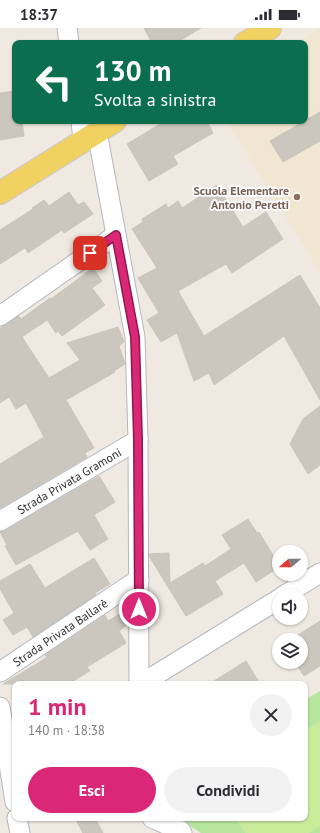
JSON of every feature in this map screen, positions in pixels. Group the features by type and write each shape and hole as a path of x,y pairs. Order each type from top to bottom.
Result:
{"main road":[{"path":"0,193 94,129"}],"street":[{"path":"67,28 69,40"},
{"path":"94,129 135,337 138,440 140,681"},
{"path":"0,316 116,235"},
{"name":"Strada Privata Gramoni","path":"0,521 138,440"},
{"path":"294,589 320,573"},
{"name":"Strada Privata Ballarè","path":"0,672 139,579"},
{"path":"145,681 272,603"},
{"path":"0,707 12,787"},
{"path":"18,821 20,833"},
{"path":"153,824 181,831 182,833"}],"shaded area":[{"name":"Scuola Elementare Antonio Peretti","path":"320,28 320,273 229,124 308,124 308,40 301,40"}],"green space":[{"path":"320,691 320,833 201,833 183,821 308,821 308,698"},
{"path":"320,721 320,826 309,833 245,833 238,821 308,821 308,728"}],"building":[{"path":"144,28 201,28 181,40 150,40"},
{"path":"12,91 12,124 22,124 24,136 0,140 0,93"},
{"path":"320,112 320,141 283,162 270,141 299,124 308,124 308,119"},
{"path":"160,124 208,124 213,133 173,156 178,164 149,181 127,144"},
{"path":"217,185 243,227 266,212 283,239 232,273 226,264 178,291 204,336 300,275 320,308 320,400 284,336 214,385 209,373 194,381 177,333 161,342 147,320 159,313 138,278 157,268 132,229 143,222 142,219 166,204 168,208 178,201 182,208"},
{"path":"69,192 78,205 84,202 93,214 64,233 62,230 28,253 25,248 0,264 0,230 33,209 32,208 44,200 49,206"},
{"path":"93,268 102,281 92,288 105,305 62,336 58,331 56,333 47,320 22,337 49,378 80,360 67,343 118,327 124,342 119,346 125,364 114,371 115,372 66,400 94,448 85,453 87,457 0,508 0,464 44,437 26,403 16,409 9,397 0,403 0,328 19,316 21,319"},
{"path":"320,406 320,465 308,474 290,444 303,419"},
{"path":"99,476 115,502 94,515 108,539 90,550 78,531 16,565 5,546 7,545 0,532 6,530"},
{"path":"248,519 257,533 259,532 272,553 272,572 256,582 244,563 215,581 223,594 186,616 149,554 169,553 170,583 203,563 205,566 231,549 222,535"},
{"path":"94,558 110,584 33,637 27,627 13,635 3,620 14,613 0,589 0,581 30,564 45,588"},
{"path":"128,609 128,624 119,631 126,643 87,667 90,671 73,681 12,681 12,684 3,684 43,660 47,657 45,655 105,615 108,621"},
{"path":"320,621 320,666 304,676 300,669 308,669 308,633 301,633"},
{"path":"246,661 258,681 214,681"},
{"path":"77,821 97,821 103,833 83,833"}],"place":[{"name":"Scuola Elementare Antonio Peretti","path":"297,197"}],"route":[{"path":"90,253 116,235 135,337 138,440 139,609"}]}
